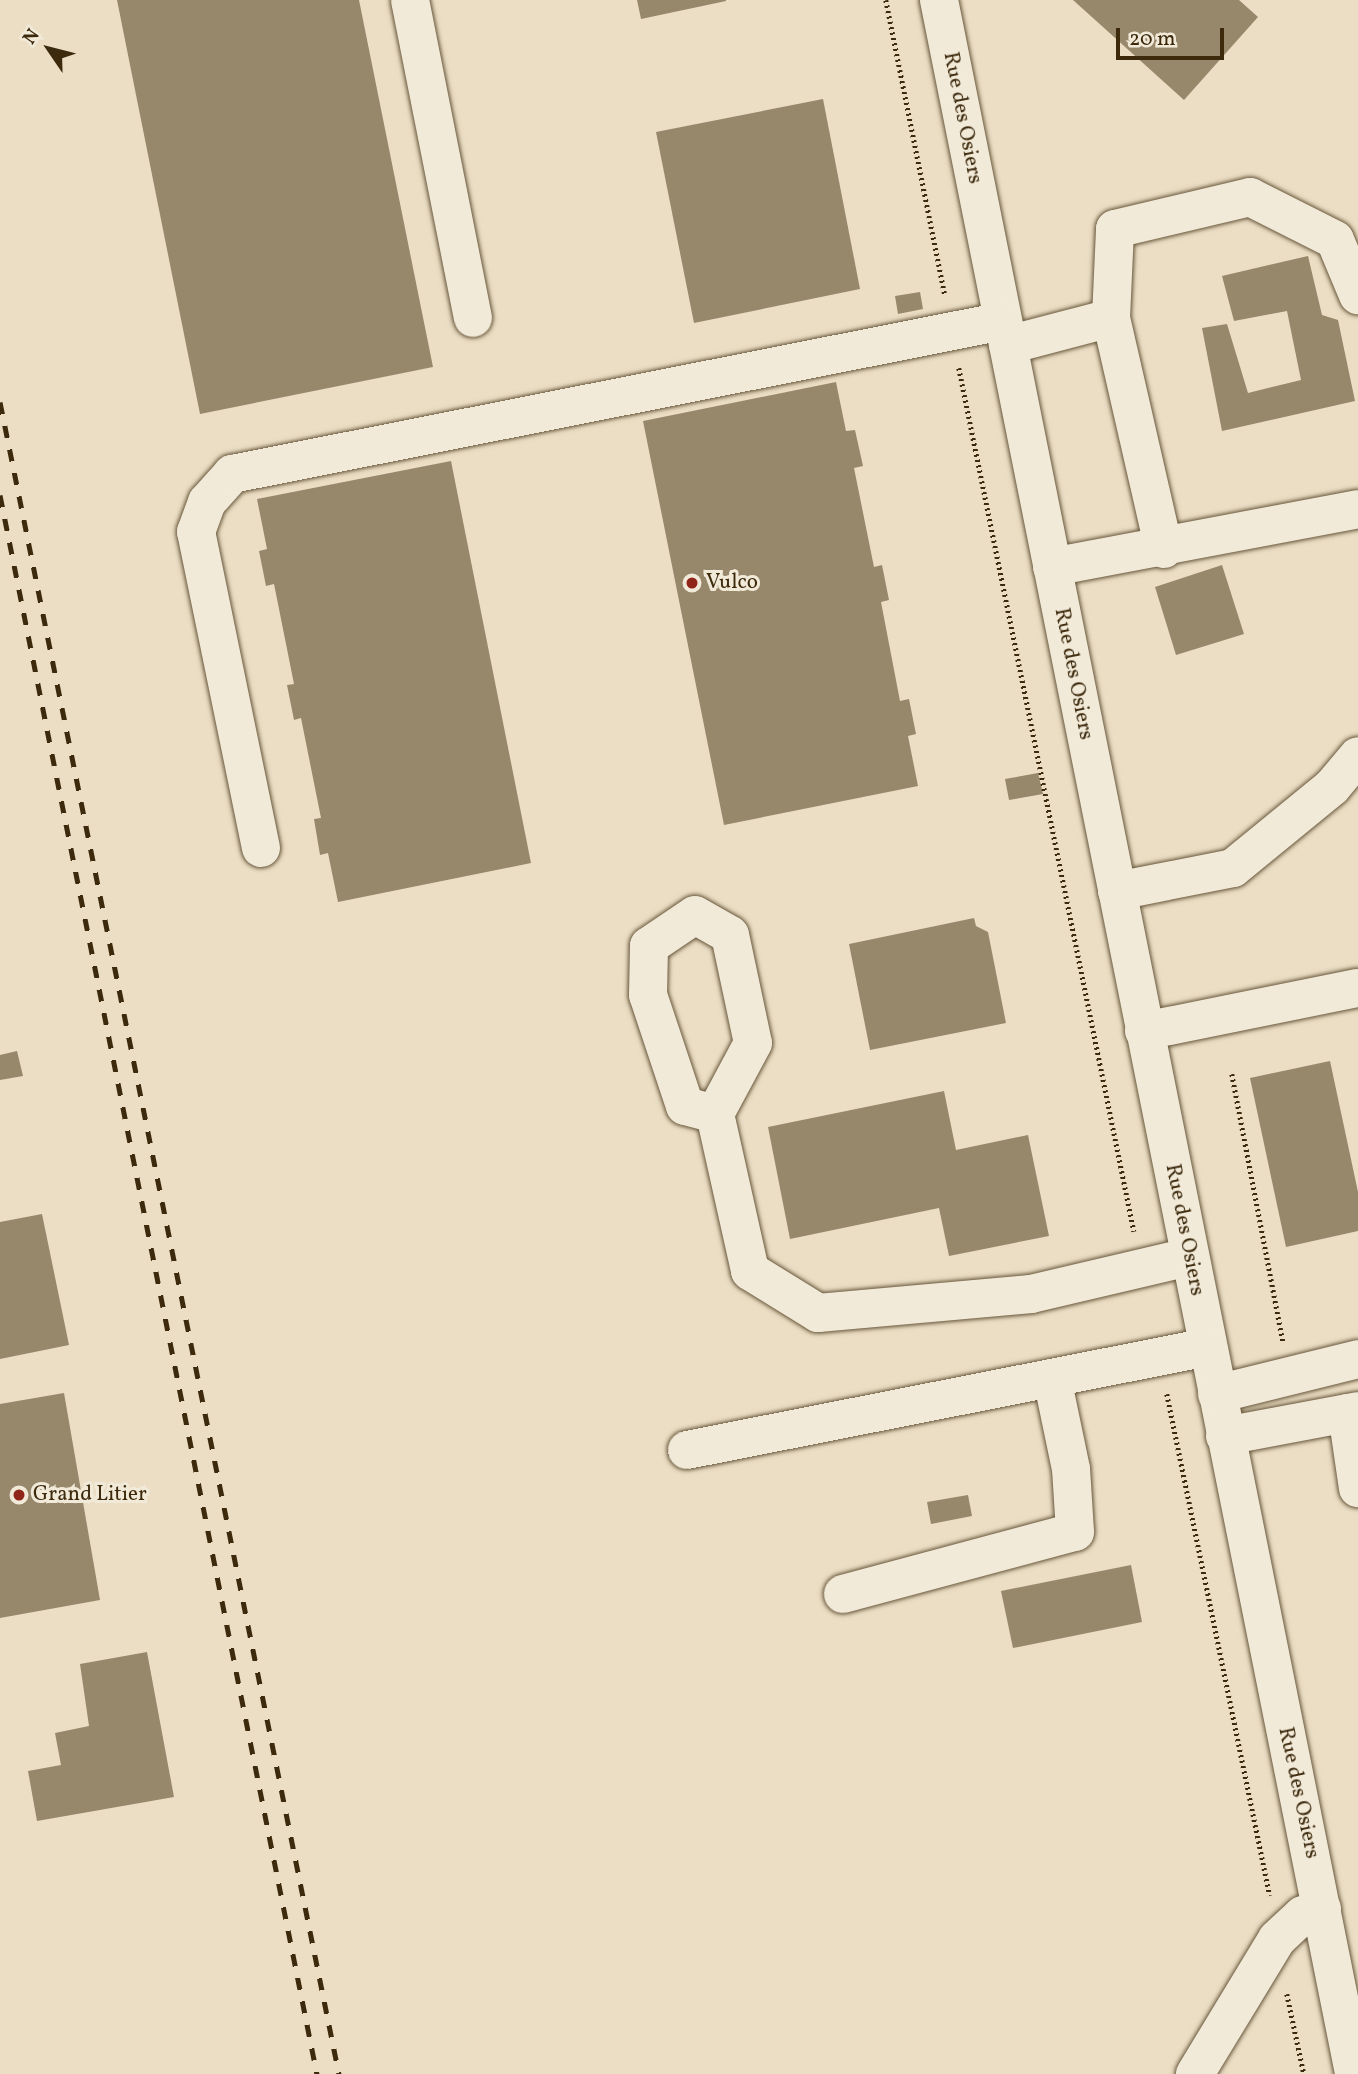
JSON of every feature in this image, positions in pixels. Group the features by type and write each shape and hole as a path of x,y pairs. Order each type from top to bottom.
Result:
{"street":[{"path":"410,0 473,318"},
{"name":"Rue des Osiers","path":"939,0 1354,2074"},
{"path":"1164,549 1111,318 1115,229 1250,197 1335,240 1358,295"},
{"path":"261,848 196,532 207,502 232,474 952,333 1005,333 1111,318"},
{"path":"1052,567 1164,549 1358,509"},
{"path":"1116,891 1233,868 1332,787 1358,756"},
{"path":"715,1114 685,1106 648,995 649,946 695,915 730,935 753,1043 715,1114 750,1272 818,1313 1031,1294 1189,1257"},
{"path":"1144,1031 1358,988"},
{"path":"687,1450 1208,1347"},
{"path":"1217,1394 1358,1359"},
{"path":"843,1594 1074,1532 1071,1469 1052,1378"},
{"path":"1225,1436 1352,1412 1358,1488"},
{"path":"1195,2074 1277,1939 1303,1915 1322,1909"}],"path":[{"path":"886,0 1141,1269"},
{"path":"1232,1074 1284,1346 1295,1346 1298,1374"},
{"path":"1160,1357 1304,2074"}],"building":[{"path":"117,0 359,0 433,367 200,414"},
{"path":"637,0 726,0 726,1 641,19"},
{"path":"1073,0 1239,0 1258,17 1184,100"},
{"path":"823,99 860,289 694,323 656,132"},
{"path":"1308,256 1322,315 1338,320 1355,401 1222,431 1202,328 1227,324 1248,393 1301,380 1287,311 1234,321 1222,276"},
{"path":"920,292 923,309 898,314 895,296"},
{"path":"836,382 846,431 855,430 863,466 854,468 874,567 882,565 889,600 881,602 900,701 909,699 916,734 908,736 918,786 724,825 643,421"},
{"path":"451,461 531,863 338,902 328,853 320,855 314,819 321,818 301,718 294,720 287,685 294,684 274,584 266,586 259,551 267,549 257,499"},
{"path":"1222,565 1244,634 1176,655 1155,587"},
{"path":"1038,773 1043,794 1009,800 1005,779"},
{"path":"974,918 976,926 988,932 1006,1023 870,1050 849,944"},
{"path":"17,1051 23,1076 0,1080 0,1055"},
{"path":"1330,1061 1358,1192 1358,1231 1286,1247 1250,1078"},
{"path":"944,1091 956,1150 1028,1135 1049,1236 949,1256 939,1208 790,1239 768,1127"},
{"path":"42,1214 69,1345 0,1359 0,1222"},
{"path":"64,1393 100,1600 0,1618 0,1404"},
{"path":"968,1495 972,1516 931,1524 927,1502"},
{"path":"1131,1565 1142,1622 1013,1648 1001,1591"},
{"path":"147,1652 174,1797 37,1821 28,1771 61,1765 55,1733 89,1726 80,1664"}],"railway":[{"path":"0,402 339,2074"},
{"path":"0,495 317,2074"}],"place":[{"name":"Vulco","path":"692,583"},
{"name":"Grand Litier","path":"19,1495"}]}
